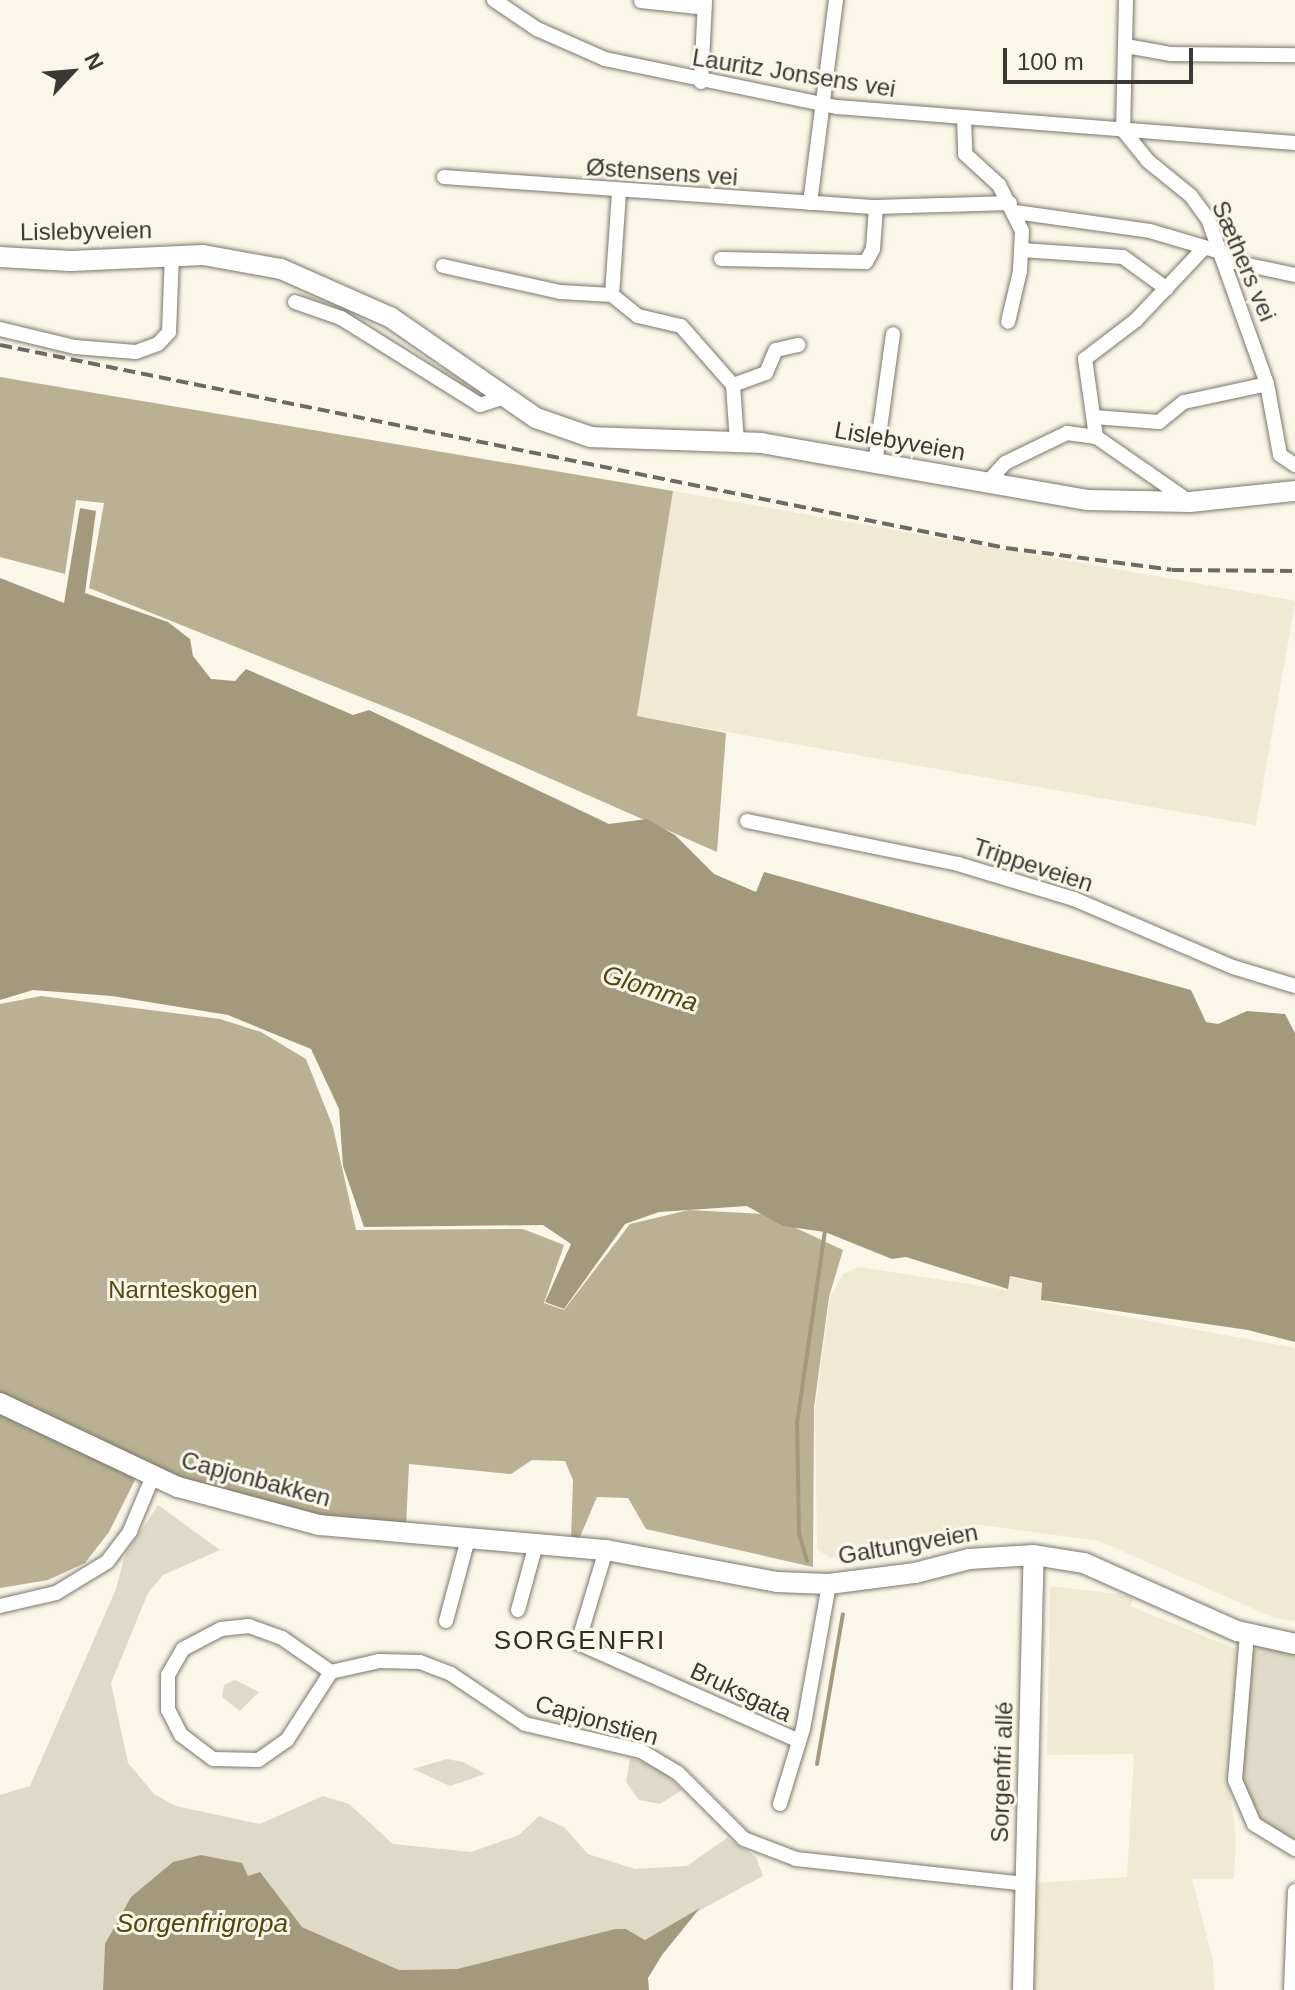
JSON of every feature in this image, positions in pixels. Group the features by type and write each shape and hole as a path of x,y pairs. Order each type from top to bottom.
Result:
{"street":[{"name":"Lauritz Jonsens vei","path":"494,0 572,47 644,71 701,82 821,103 1295,143"},
{"path":"810,203 836,0"},
{"path":"1123,130 1126,0"},
{"path":"641,1 705,4 701,82"},
{"path":"1126,46 1171,54 1295,55"},
{"path":"964,117 965,154 993,178 1012,208 1022,250 1008,322"},
{"name":"Sæthers vei","path":"1123,130 1148,161 1200,206 1221,252 1267,384 1280,455 1295,465"},
{"name":"Østensens vei","path":"444,177 619,192 876,207 1012,208 1119,224 1221,252 1234,262 1295,275"},
{"path":"612,295 619,192"},
{"path":"721,259 866,262 873,249 876,207"},
{"path":"1096,437 1085,359 1167,289 1204,248"},
{"path":"1022,250 1123,257 1167,289"},
{"name":"Lislebyveien","path":"0,257 71,261 172,255 240,260 336,289 390,317 536,418 591,437 737,442 1088,500 1190,502 1295,491"},
{"name":"Lislebyveien","path":"0,329 75,347 136,352 158,344 169,332 172,255"},
{"path":"443,266 560,292 612,295 638,316 681,326 733,385 737,442"},
{"path":"295,302 341,318 480,405 505,397"},
{"path":"875,464 893,334"},
{"path":"733,385 766,373 773,351 798,345"},
{"path":"1094,417 1159,422 1184,402 1267,384"},
{"path":"988,482 1005,463 1067,433 1096,437 1190,502"},
{"name":"Trippeveien","path":"747,821 958,864 1045,890 1233,967 1295,986"},
{"name":"Capjonbakken","path":"0,1403 153,1476 223,1502 319,1525 468,1539"},
{"path":"0,1606 56,1593 107,1562 130,1531 153,1476"},
{"path":"446,1621 468,1539"},
{"name":"Galtungveien","path":"468,1539 606,1550 777,1582 829,1584 915,1573 969,1559 1034,1555 1084,1563 1247,1634 1295,1644"},
{"path":"518,1610 536,1544"},
{"name":"Bruksgata","path":"606,1550 578,1643 799,1741"},
{"name":"Sorgenfri allé","path":"1023,1990 1034,1555"},
{"name":"Bruksgata","path":"780,1804 799,1741 829,1584"},
{"path":"221,1629 263,1630 331,1672 287,1740 273,1752 244,1763 213,1759 192,1747 168,1710 168,1675 175,1660 194,1641 221,1629"},
{"path":"1247,1634 1235,1780 1254,1824 1295,1849"},
{"name":"Capjonstien","path":"331,1672 379,1661 438,1668 525,1724 632,1749 664,1763 744,1839 796,1859 1025,1884"},
{"path":"1292,1985 1295,1891"}],"shaded area":[{"path":"673,491 1295,601 1256,825 633,716"},
{"path":"859,1267 1007,1290 1009,1277 1042,1284 1041,1301 1295,1348 1295,1621 1275,1618 1099,1541 974,1524 830,1558 817,1549 815,1409 830,1297 843,1274"},
{"path":"158,1505 220,1550 163,1575 148,1593 111,1683 128,1763 154,1794 176,1806 260,1824 323,1796 349,1804 393,1844 471,1852 519,1835 539,1816 564,1827 588,1854 635,1869 687,1866 727,1838 756,1857 763,1876 645,1940 626,1929 615,1929 457,1969 399,1970 302,1927 248,1876 241,1863 201,1855 105,1944 103,1990 0,1990 0,1795 30,1786 116,1589 125,1555"},
{"path":"1050,1586 1134,1596 1130,1606 1238,1650 1228,1777 1236,1838 1234,1879 1192,1879 1213,1961 1214,1990 1023,1990 1035,1883 1127,1877 1134,1754 1047,1755"},
{"path":"1263,1645 1295,1650 1295,1844 1263,1827 1240,1779 1250,1654"},
{"path":"235,1680 259,1692 240,1711 222,1697 224,1685"},
{"path":"630,1758 659,1768 682,1790 660,1804 639,1800 626,1782"},
{"path":"447,1759 463,1762 485,1774 450,1786 413,1769"}],"green space":[{"path":"0,377 673,491 637,716 726,733 717,852 413,718 89,588 104,503 76,500 65,574 0,557"},
{"name":"Narnteskogen","path":"41,996 220,1019 261,1032 306,1059 333,1127 356,1230 523,1229 564,1245 544,1303 564,1310 630,1224 689,1210 766,1214 843,1250 829,1297 814,1407 813,1567 646,1529 628,1498 597,1497 579,1539 571,1539 573,1480 565,1461 532,1460 511,1474 409,1464 406,1526 323,1519 141,1468 109,1532 85,1563 48,1580 0,1588 0,1004"}],"water":[{"name":"Glomma","path":"80,508 96,511 85,593 168,622 190,639 193,656 211,679 235,681 246,669 353,715 369,710 609,824 647,819 675,835 714,874 756,892 764,872 1191,990 1206,1022 1218,1024 1247,1011 1285,1014 1295,1033 1295,1342 1248,1330 1041,1300 1042,1283 1010,1276 1008,1289 906,1257 892,1259 825,1232 783,1226 747,1206 659,1212 625,1224 564,1309 545,1302 571,1244 543,1225 364,1227 343,1166 339,1109 311,1049 228,1015 112,996 33,990 0,1000 0,578 64,603"},
{"name":"Sorgenfrigropa","path":"201,1855 242,1863 248,1876 260,1872 302,1927 399,1970 457,1969 615,1929 626,1929 645,1940 700,1908 662,1955 648,1978 649,1990 103,1990 105,1944 131,1897 173,1862"}],"waterway":[{"path":"807,1561 799,1533 797,1423 825,1232"},
{"path":"817,1764 843,1614"}],"railway":[{"path":"0,345 1006,548 1172,570 1295,571"}],"district":[{"name":"SORGENFRI","path":"580,1641"}]}
